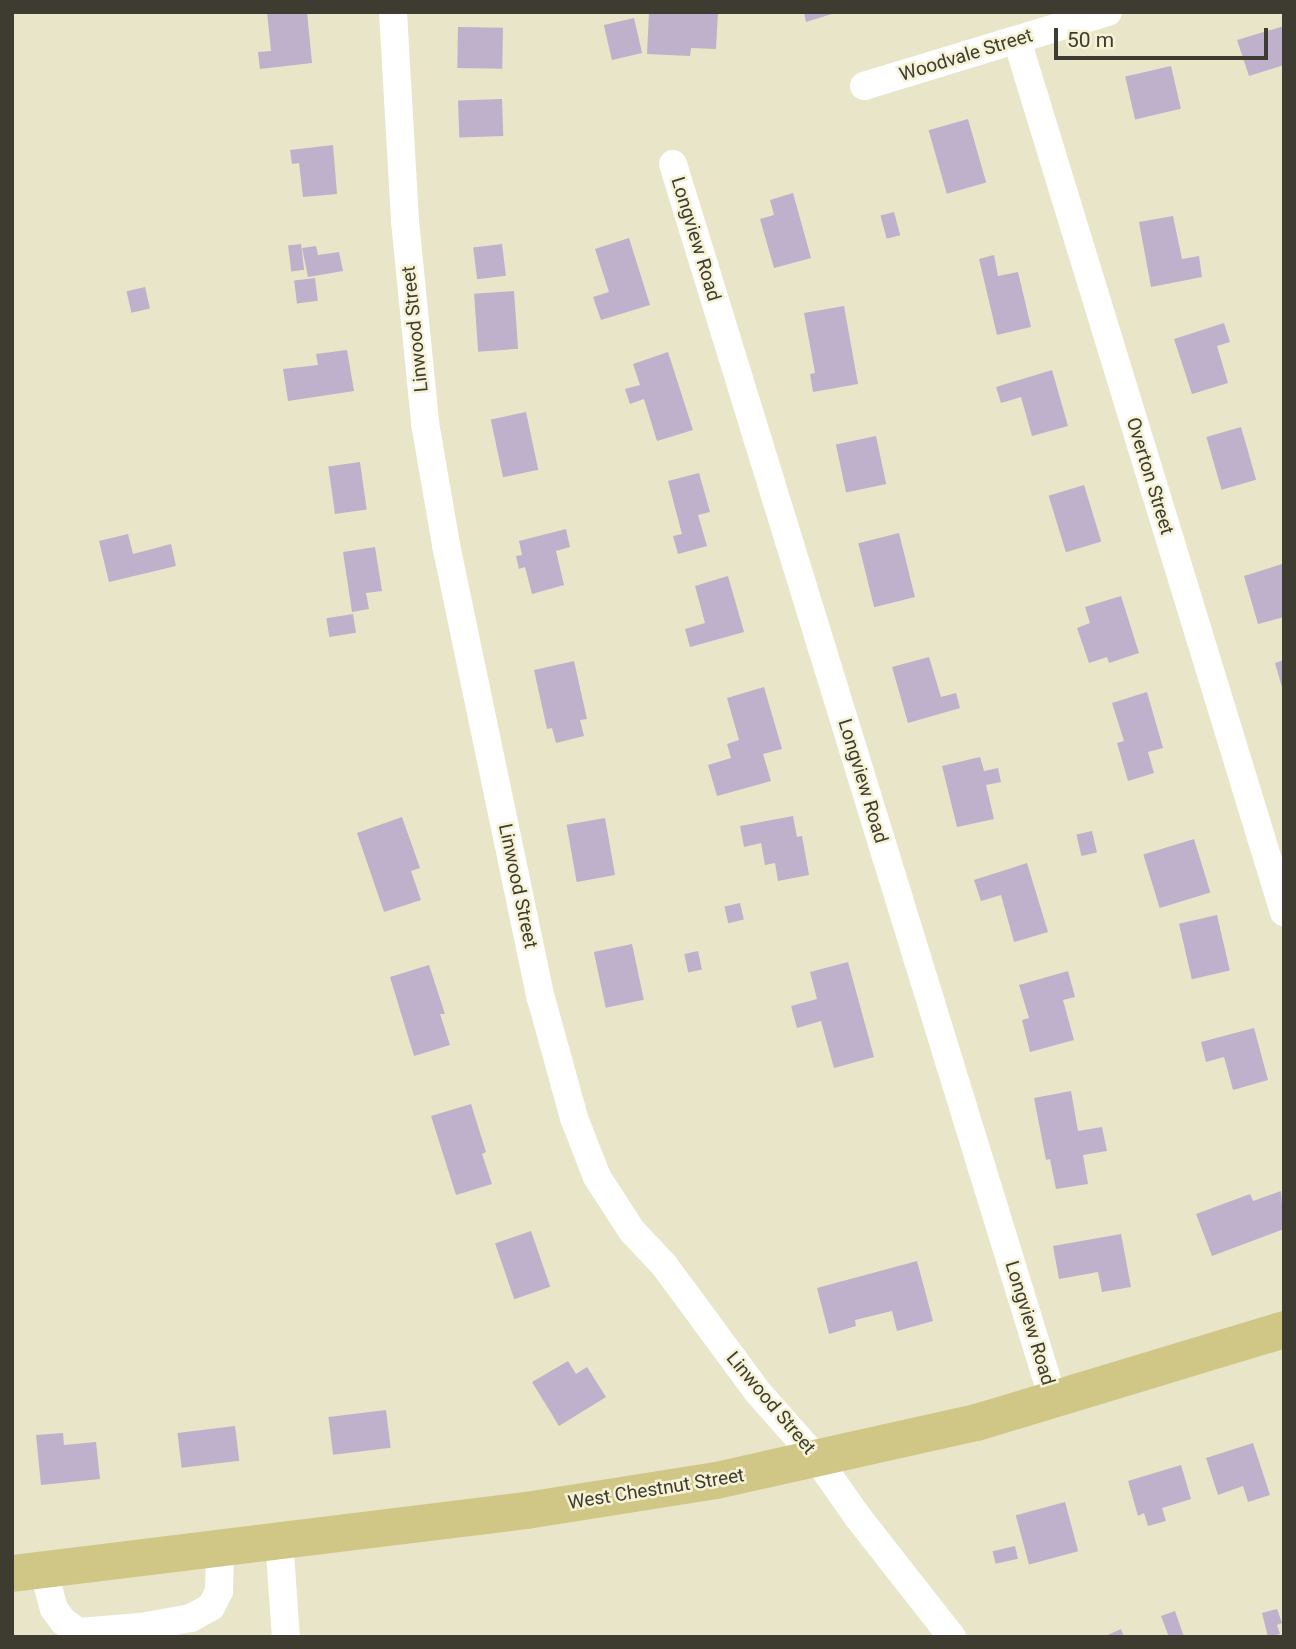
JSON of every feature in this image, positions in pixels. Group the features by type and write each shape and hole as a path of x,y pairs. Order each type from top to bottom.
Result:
{"main road":[{"name":"West Chestnut Street","path":"28,1571 659,1491 817,1459 976,1422 1284,1329"}],"street":[{"name":"Linwood Street","path":"393,12 406,235 425,423 477,694 541,998 561,1078 597,1177 632,1231 664,1265 756,1390 817,1459 857,1516 952,1637"},
{"name":"Woodvale Street","path":"864,86 1108,12"},
{"name":"Overton Street","path":"1017,40 1284,912"},
{"name":"Longview Road","path":"673,163 1054,1399"},
{"path":"279,1540 286,1637"},
{"path":"28,1571 63,1621 78,1632 193,1627 211,1607 219,1591 219,1547"}],"building":[{"path":"267,12 307,12 312,63 260,69 258,52 271,51"},
{"path":"649,12 718,12 716,49 691,48 690,56 647,54"},
{"path":"804,12 835,12 835,13 806,22"},
{"path":"634,18 642,53 612,60 604,25"},
{"path":"1284,26 1284,65 1249,76 1237,40"},
{"path":"458,27 503,28 502,69 457,68"},
{"path":"1171,66 1181,109 1135,119 1125,77"},
{"path":"502,99 503,136 459,138 458,101"},
{"path":"968,119 986,182 947,194 929,130"},
{"path":"333,145 337,194 303,197 299,163 292,164 290,150"},
{"path":"793,193 811,258 774,268 760,219 774,215 770,200"},
{"path":"894,212 900,235 887,239 880,216"},
{"path":"1173,216 1182,259 1199,256 1202,277 1151,287 1139,222"},
{"path":"629,238 650,305 601,320 593,297 609,292 595,249"},
{"path":"301,244 304,270 291,271 288,246"},
{"path":"502,244 506,276 477,279 473,248"},
{"path":"316,246 318,255 339,252 343,271 308,277 302,248"},
{"path":"994,255 998,276 1018,272 1031,327 997,335 979,259"},
{"path":"315,278 318,301 297,303 294,281"},
{"path":"145,287 150,308 131,313 126,291"},
{"path":"514,291 518,349 478,352 474,294"},
{"path":"844,306 858,384 813,392 810,374 815,373 804,313"},
{"path":"1224,323 1230,342 1217,346 1228,383 1192,394 1174,339"},
{"path":"347,350 354,391 288,401 283,369 318,365 316,354"},
{"path":"668,352 693,430 657,441 644,399 630,404 625,389 640,385 633,364"},
{"path":"1052,370 1068,426 1032,436 1021,397 1001,403 996,387"},
{"path":"526,412 538,470 503,477 491,419"},
{"path":"1241,427 1256,480 1222,490 1206,437"},
{"path":"876,436 886,484 846,492 836,445"},
{"path":"360,462 367,510 335,514 328,466"},
{"path":"699,473 710,512 698,515 707,546 678,554 673,536 682,534 668,481"},
{"path":"1084,485 1101,541 1066,552 1049,496"},
{"path":"566,529 570,547 556,551 564,585 532,594 525,567 519,569 516,556 522,555 519,541"},
{"path":"899,533 915,597 874,607 858,543"},
{"path":"128,534 133,554 171,544 176,566 109,582 99,541"},
{"path":"375,547 382,591 366,593 369,609 352,612 343,552"},
{"path":"1282,564 1284,617 1258,624 1244,576"},
{"path":"728,576 744,632 690,647 685,629 705,623 695,586"},
{"path":"1121,596 1139,653 1109,663 1107,657 1089,663 1077,628 1090,623 1085,607"},
{"path":"353,614 356,633 329,637 326,618"},
{"path":"929,657 941,697 956,693 960,708 908,723 892,667"},
{"path":"1284,660 1284,691 1283,691 1275,663"},
{"path":"574,661 587,719 580,720 584,736 556,743 552,728 547,729 534,670"},
{"path":"764,687 782,749 763,754 771,781 717,796 708,765 731,758 727,744 739,740 727,698"},
{"path":"1147,692 1163,748 1148,752 1154,773 1128,781 1117,743 1124,741 1112,703"},
{"path":"980,757 984,771 998,768 1001,782 986,785 994,819 957,827 942,766"},
{"path":"793,816 797,837 802,836 809,875 778,881 775,863 765,865 761,843 744,847 740,826"},
{"path":"402,817 420,868 411,871 421,900 384,912 357,833"},
{"path":"605,818 615,875 577,882 567,825"},
{"path":"1092,831 1097,852 1081,856 1076,835"},
{"path":"1194,839 1210,893 1160,908 1143,854"},
{"path":"1027,863 1048,932 1014,942 1001,895 981,901 974,880"},
{"path":"740,903 744,920 728,923 724,907"},
{"path":"1217,915 1230,971 1192,979 1179,924"},
{"path":"632,944 644,1000 606,1008 594,952"},
{"path":"698,951 702,970 688,972 684,954"},
{"path":"848,962 874,1057 834,1068 821,1021 797,1028 791,1006 817,999 810,972"},
{"path":"429,965 445,1014 440,1014 450,1045 414,1056 390,977"},
{"path":"1068,971 1075,997 1063,1000 1074,1040 1030,1052 1022,1020 1029,1018 1019,985"},
{"path":"1254,1028 1268,1080 1233,1090 1224,1057 1206,1062 1201,1042"},
{"path":"1071,1091 1078,1131 1102,1127 1107,1151 1083,1155 1088,1184 1056,1189 1050,1159 1046,1160 1034,1098"},
{"path":"471,1104 486,1152 482,1154 492,1184 456,1195 431,1116"},
{"path":"1281,1191 1284,1229 1212,1256 1196,1214 1250,1194 1253,1201"},
{"path":"531,1231 550,1287 514,1299 495,1243"},
{"path":"1121,1234 1131,1287 1102,1292 1098,1272 1059,1279 1053,1246"},
{"path":"917,1261 933,1321 897,1331 892,1311 855,1320 856,1326 829,1334 817,1288"},
{"path":"568,1361 576,1374 587,1367 606,1397 559,1426 532,1382"},
{"path":"386,1410 391,1448 333,1455 328,1417"},
{"path":"235,1426 239,1461 182,1468 177,1433"},
{"path":"63,1433 64,1445 96,1442 100,1479 41,1485 36,1435"},
{"path":"1253,1443 1270,1495 1248,1502 1243,1486 1218,1495 1206,1458"},
{"path":"1181,1465 1191,1499 1162,1508 1166,1521 1148,1526 1144,1513 1138,1516 1128,1481"},
{"path":"1065,1502 1078,1551 1029,1564 1016,1515"},
{"path":"1015,1546 1018,1559 996,1564 993,1551"},
{"path":"1277,1609 1282,1623 1277,1625 1280,1634 1268,1637 1262,1613"},
{"path":"1175,1611 1184,1637 1169,1637 1161,1616"},
{"path":"1121,1629 1124,1637 1103,1637"}]}
